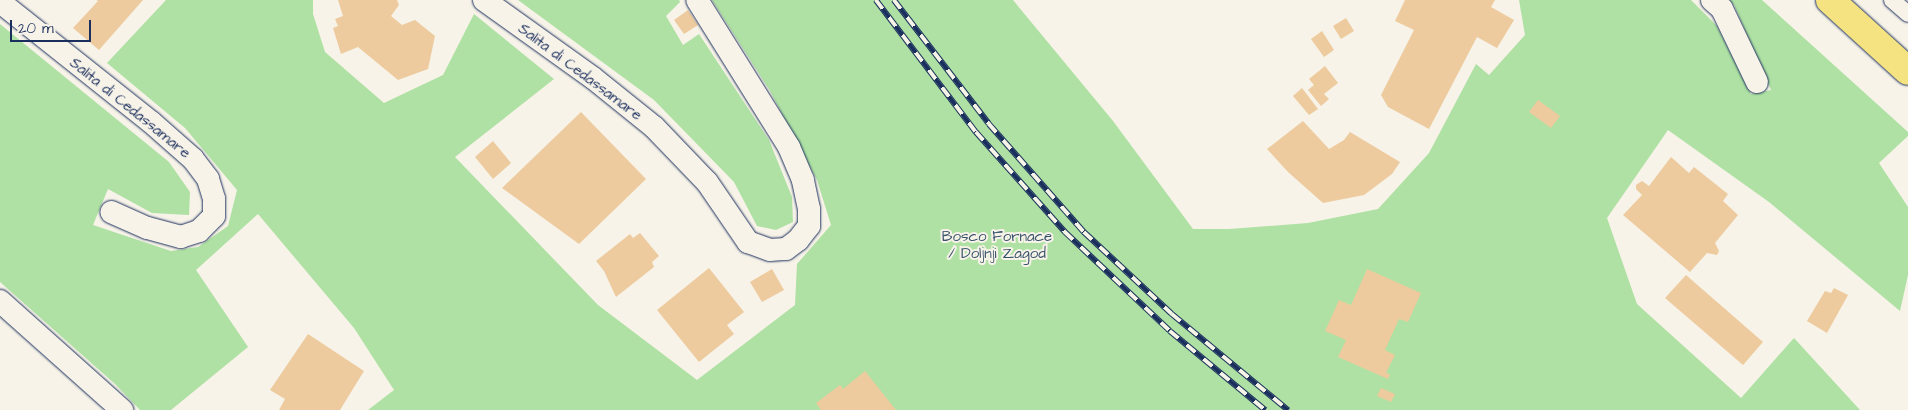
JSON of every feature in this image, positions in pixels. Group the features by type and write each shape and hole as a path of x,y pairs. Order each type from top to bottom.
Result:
{"main road":[{"path":"1830,0 1908,71"}],"street":[{"name":"Salita di Cedassamare","path":"484,0 594,78 654,127 707,182 748,242 770,250 786,249 798,240 809,226 809,210 803,180 789,147 697,0"},
{"path":"1712,0 1722,9 1757,82"},
{"path":"1892,0 1908,14"},
{"name":"Salita di Cedassamare","path":"0,2 152,122 193,159 208,179 214,199 214,216 200,231 181,237 147,228 111,212"},
{"path":"0,301 122,410"}],"green space":[{"name":"Bosco Fornace / Doljnji Zagod","path":"166,0 313,0 313,14 325,52 384,103 443,75 474,14 554,79 455,157 598,305 697,380 795,305 797,264 831,225 817,180 770,91 712,0 1013,0 1113,121 1193,229 1229,229 1308,223 1378,209 1429,153 1476,64 1489,75 1525,35 1519,0 1691,0 1717,26 1751,94 1771,90 1734,5 1729,0 1762,0 1908,132 1908,136 1879,163 1908,207 1908,275 1900,311 1769,202 1668,130 1607,218 1637,304 1741,398 1794,338 1860,410 368,410 394,390 354,328 258,214 196,270 248,347 171,410 140,410 115,384 0,282 0,24 169,162 190,192 189,215 152,213 108,189 93,225 171,251 198,247 228,226 237,190 185,128 107,63"},
{"path":"518,0 679,0 680,2 666,16 683,45 699,34 769,140 792,197 793,222 776,230 757,226 734,182 654,100"}],"building":[{"path":"96,0 143,0 99,50 73,28 98,1"},
{"path":"338,0 397,0 399,5 391,16 402,25 415,20 435,36 428,69 398,80 358,47 341,54 333,28 338,26 335,19 343,16"},
{"path":"1405,0 1495,0 1491,7 1514,20 1497,48 1477,37 1429,129 1388,107 1381,95 1414,30 1395,21"},
{"path":"688,10 698,25 684,34 674,20"},
{"path":"1346,18 1354,31 1341,39 1333,26"},
{"path":"1322,31 1334,50 1324,57 1311,39"},
{"path":"1325,66 1338,83 1324,94 1329,99 1321,106 1308,90 1314,85 1309,79"},
{"path":"1302,88 1318,109 1309,115 1293,96"},
{"path":"1538,100 1560,116 1551,128 1529,112"},
{"path":"581,112 646,179 579,244 502,188"},
{"path":"1303,121 1329,149 1344,140 1350,132 1400,162 1392,174 1364,195 1323,203 1288,172 1267,149"},
{"path":"493,141 511,163 493,179 475,157"},
{"path":"1671,157 1689,173 1694,167 1728,194 1723,201 1738,215 1715,243 1719,251 1717,255 1707,253 1690,272 1623,215 1642,195 1636,189 1636,185 1642,181 1649,186"},
{"path":"640,233 659,256 652,262 654,267 616,297 604,271 596,261 630,234 633,238"},
{"path":"709,268 744,312 727,325 734,334 699,362 657,310"},
{"path":"772,269 784,290 762,302 750,282"},
{"path":"1367,269 1421,293 1408,322 1399,319 1385,350 1395,355 1386,373 1390,374 1388,379 1338,357 1346,340 1325,331 1339,300 1351,305"},
{"path":"1686,275 1763,342 1743,365 1665,298"},
{"path":"1834,288 1848,295 1827,333 1807,321 1825,291 1831,293"},
{"path":"308,334 364,371 340,410 279,410 285,399 270,390"},
{"path":"865,371 896,410 821,410 816,403 840,385 843,389"},
{"path":"1381,388 1395,394 1391,402 1377,396"}],"railway":[{"path":"876,0 976,132 1065,232 1170,331 1265,410"},
{"path":"894,0 989,124 1084,232 1172,314 1288,410"}]}
